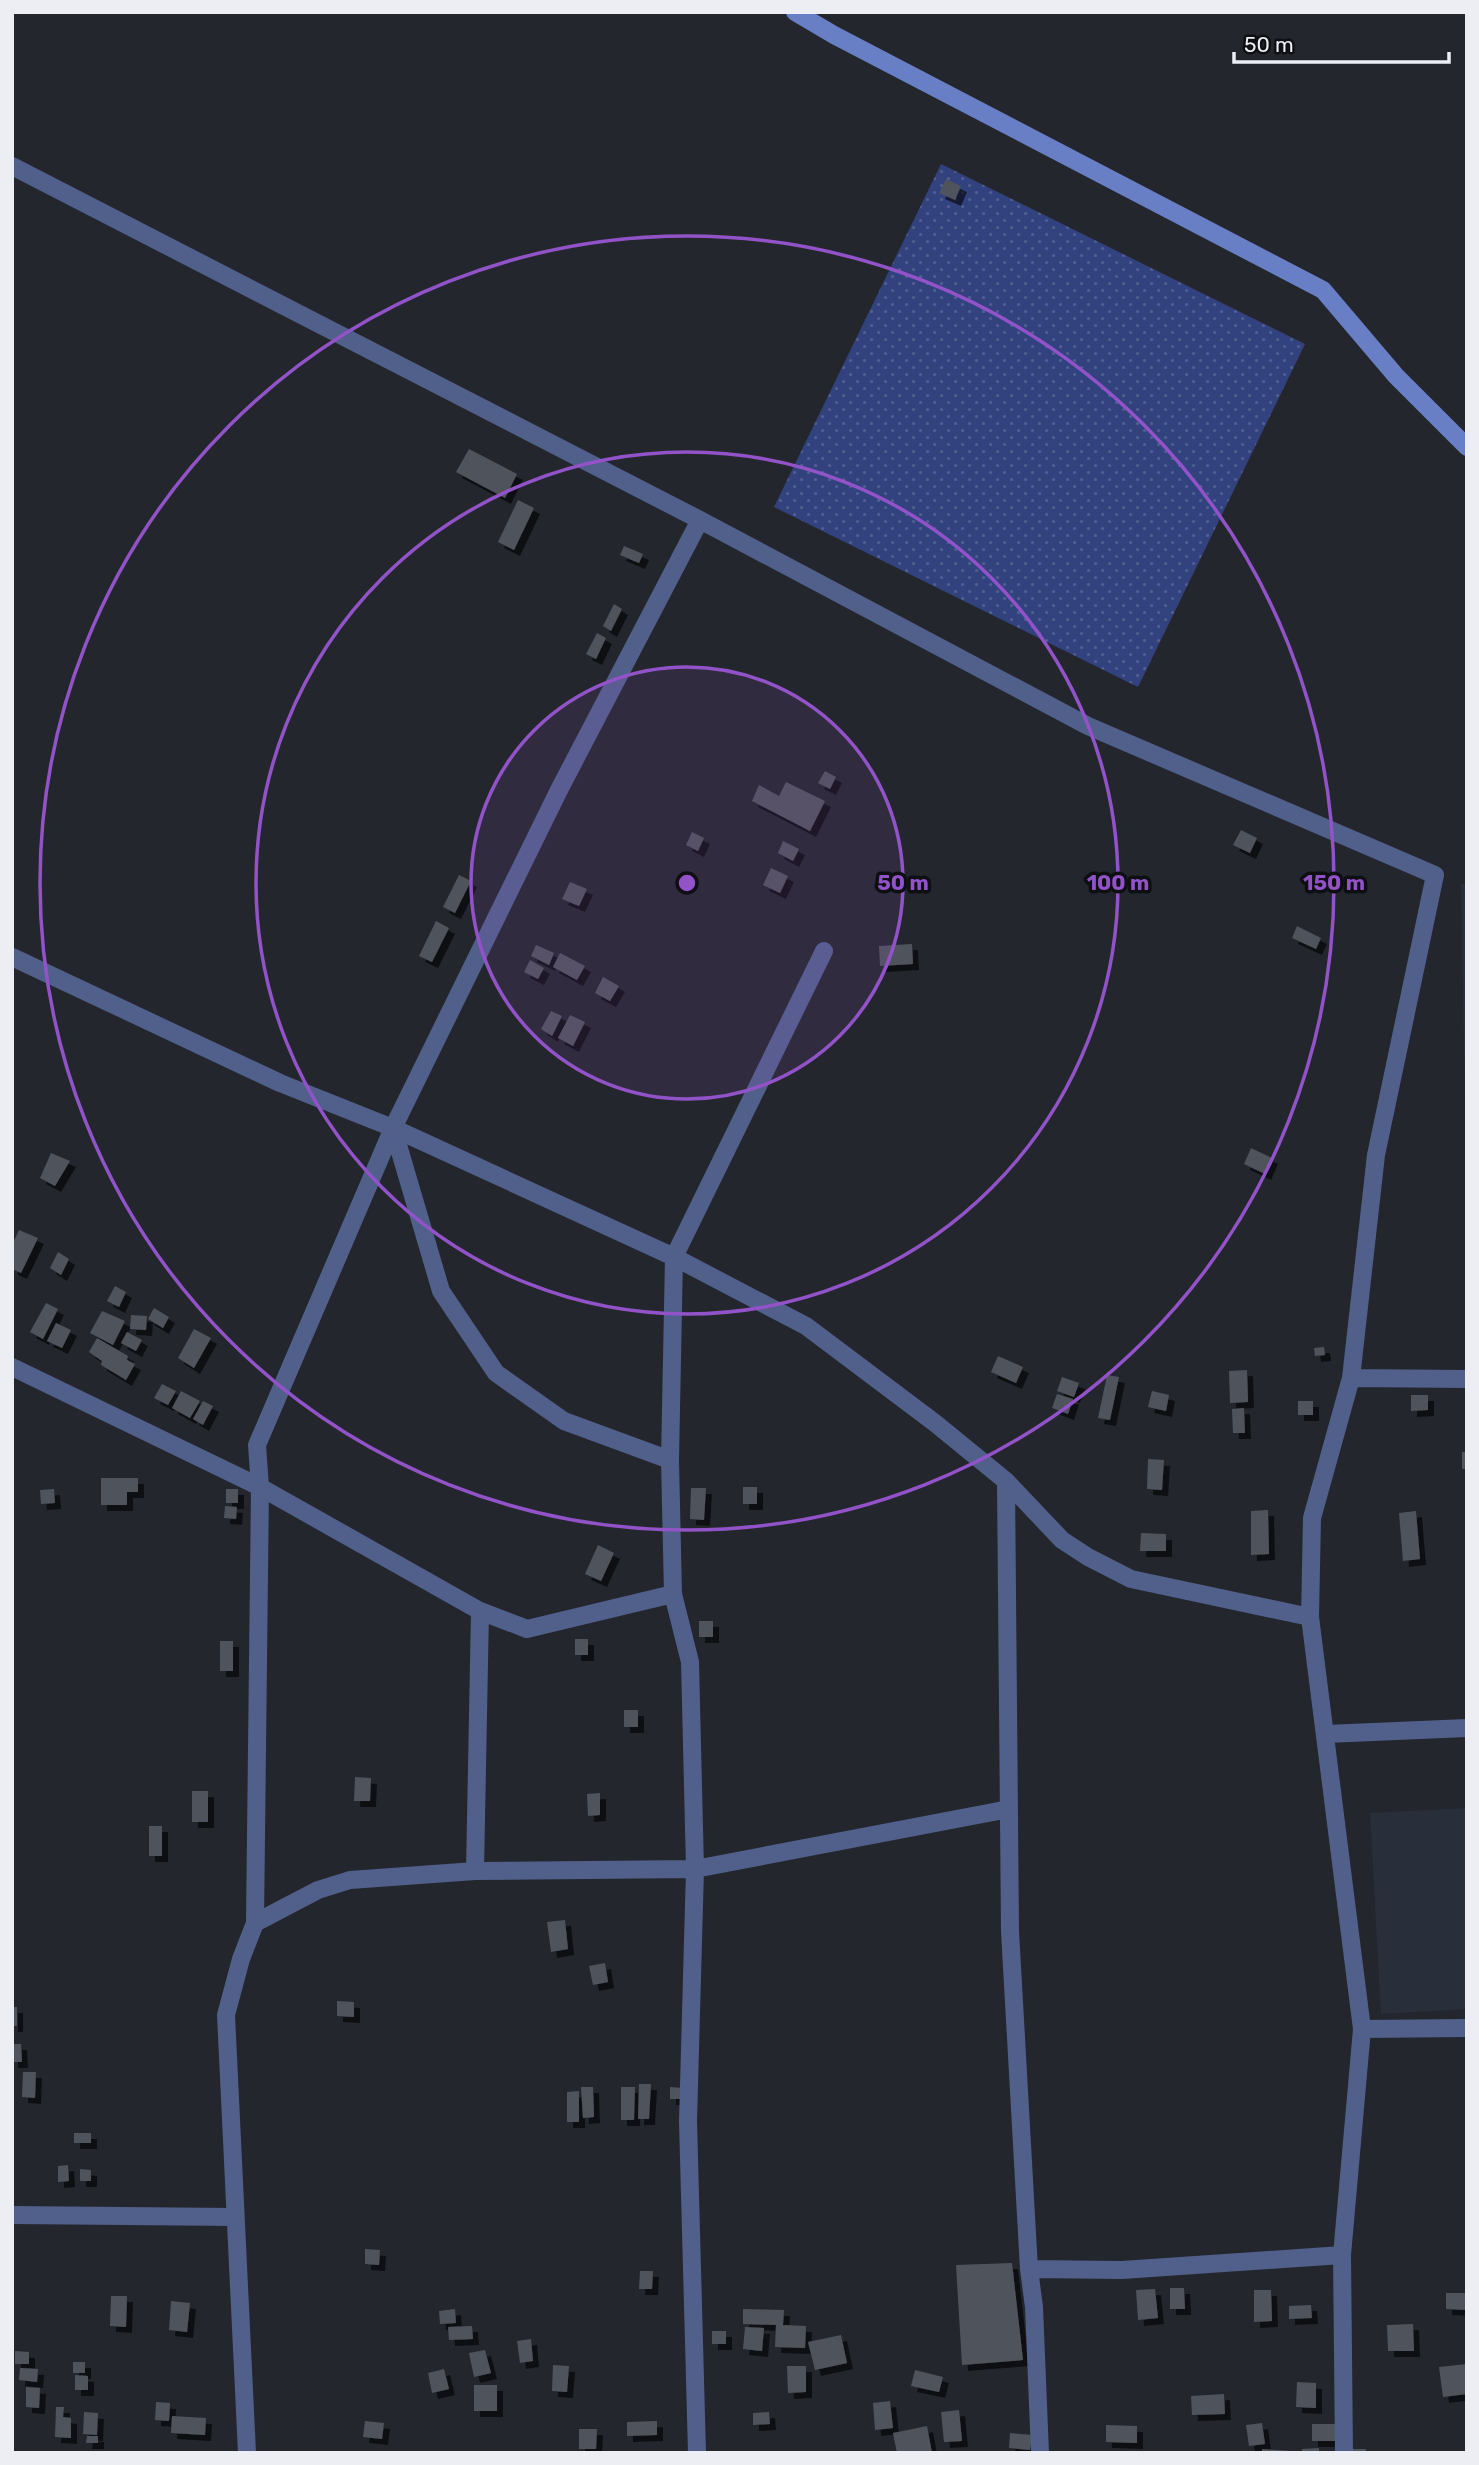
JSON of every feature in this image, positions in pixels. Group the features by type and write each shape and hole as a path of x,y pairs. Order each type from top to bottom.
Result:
{"street":[{"path":"795,12 1323,290 1396,376 1467,447"},
{"path":"12,166 701,520 1088,726 1435,875 1377,1155 1351,1378 1312,1518 1310,1617 1362,2029 1342,2255 1344,2453"},
{"path":"247,2453 226,2015 241,1959 255,1923 260,1487 257,1445 393,1128 559,790 701,520"},
{"path":"697,2453 688,2121 695,1869 690,1662 673,1594 670,1461 674,1257 824,951"},
{"path":"12,957 280,1083 393,1128 674,1257 806,1326 935,1423 1006,1482 1062,1540 1088,1557 1131,1578 1310,1617"},
{"path":"393,1128 441,1291 496,1373 564,1421 670,1461"},
{"path":"12,1367 260,1487 480,1611 527,1629 673,1594"},
{"path":"1351,1378 1467,1379"},
{"path":"1006,1482 1010,1931 1029,2269 1034,2307 1040,2453"},
{"path":"475,1871 480,1611"},
{"path":"1326,1734 1467,1728"},
{"path":"255,1923 318,1890 350,1880 475,1871 695,1869 1009,1809"},
{"path":"1362,2029 1467,2028"},
{"path":"12,2215 235,2217"},
{"path":"1029,2269 1122,2270 1342,2255"}],"shaded area":[{"path":"941,164 1305,344 1138,687 774,507"},
{"path":"1461,884 1467,884 1467,1216"},
{"path":"1467,1808 1467,2009 1381,2014 1370,1813"}],"building":[{"path":"946,179 961,186 955,200 939,193"},
{"path":"469,449 517,474 505,498 456,472"},
{"path":"518,500 534,508 514,550 498,542"},
{"path":"624,546 643,554 639,563 620,555"},
{"path":"614,604 622,609 611,631 603,626"},
{"path":"597,633 606,638 596,659 586,654"},
{"path":"825,771 836,777 830,789 818,783"},
{"path":"786,782 825,801 810,831 752,801 759,785 779,796"},
{"path":"1241,830 1257,838 1250,853 1233,845"},
{"path":"692,832 704,838 698,851 686,845"},
{"path":"783,841 799,849 793,861 778,853"},
{"path":"771,868 788,876 780,893 763,885"},
{"path":"459,875 471,881 455,913 443,907"},
{"path":"570,882 587,889 579,906 562,899"},
{"path":"436,921 449,928 432,962 419,956"},
{"path":"1297,926 1321,938 1316,949 1292,938"},
{"path":"912,944 913,964 880,966 879,946"},
{"path":"536,945 554,953 549,965 531,956"},
{"path":"560,953 585,966 577,980 553,967"},
{"path":"530,960 544,968 538,979 524,972"},
{"path":"603,977 619,986 610,1001 595,993"},
{"path":"551,1011 562,1016 552,1036 541,1029"},
{"path":"570,1015 585,1022 573,1046 558,1038"},
{"path":"1251,1148 1272,1158 1265,1174 1244,1164"},
{"path":"51,1153 70,1161 55,1186 40,1178"},
{"path":"19,1230 38,1238 21,1273 12,1269 12,1245"},
{"path":"58,1252 69,1259 61,1275 50,1268"},
{"path":"115,1286 126,1292 119,1307 107,1301"},
{"path":"46,1303 58,1309 43,1339 30,1332"},
{"path":"154,1308 169,1317 163,1328 148,1319"},
{"path":"102,1311 125,1321 113,1345 90,1333"},
{"path":"131,1315 147,1316 146,1330 130,1329"},
{"path":"56,1323 71,1330 62,1348 47,1341"},
{"path":"194,1329 211,1338 194,1368 178,1358"},
{"path":"127,1332 142,1340 136,1351 121,1343"},
{"path":"97,1338 128,1356 127,1360 135,1364 126,1380 101,1365 102,1361 89,1352"},
{"path":"1324,1347 1325,1355 1315,1356 1314,1348"},
{"path":"998,1356 1023,1367 1016,1383 991,1372"},
{"path":"1247,1370 1248,1402 1230,1403 1229,1371"},
{"path":"1107,1375 1119,1377 1110,1420 1098,1418"},
{"path":"1062,1377 1079,1383 1074,1397 1057,1391"},
{"path":"162,1384 176,1391 168,1405 154,1398"},
{"path":"181,1391 200,1401 190,1418 172,1408"},
{"path":"1152,1391 1169,1395 1166,1411 1148,1407"},
{"path":"1057,1394 1073,1399 1068,1414 1052,1408"},
{"path":"1411,1395 1428,1395 1428,1410 1411,1411"},
{"path":"203,1401 213,1406 203,1425 193,1419"},
{"path":"1298,1401 1313,1401 1313,1415 1298,1415"},
{"path":"1244,1408 1245,1433 1233,1433 1232,1409"},
{"path":"1462,1452 1467,1452 1467,1469 1462,1469"},
{"path":"1148,1459 1164,1460 1162,1490 1147,1489"},
{"path":"101,1478 138,1478 138,1492 127,1492 127,1505 101,1505"},
{"path":"743,1487 757,1487 757,1504 743,1504"},
{"path":"691,1488 706,1488 704,1520 690,1519"},
{"path":"54,1489 55,1503 41,1504 40,1490"},
{"path":"226,1489 238,1489 238,1503 226,1503"},
{"path":"225,1506 237,1507 236,1519 224,1518"},
{"path":"1268,1510 1269,1554 1251,1555 1251,1511"},
{"path":"1416,1511 1420,1559 1403,1561 1399,1513"},
{"path":"1141,1533 1166,1534 1166,1551 1140,1551"},
{"path":"598,1545 614,1553 601,1581 585,1574"},
{"path":"699,1621 713,1621 713,1637 699,1637"},
{"path":"575,1639 588,1639 588,1655 575,1655"},
{"path":"220,1641 233,1641 233,1671 220,1671"},
{"path":"624,1710 638,1710 638,1727 624,1727"},
{"path":"355,1777 371,1778 370,1801 354,1801"},
{"path":"192,1791 208,1791 208,1822 192,1822"},
{"path":"600,1793 600,1815 588,1816 587,1794"},
{"path":"149,1826 162,1826 162,1856 149,1856"},
{"path":"565,1920 568,1949 551,1952 547,1922"},
{"path":"605,1963 608,1982 593,1985 589,1966"},
{"path":"337,2001 354,2002 354,2017 337,2016"},
{"path":"12,2007 17,2007 17,2026 12,2026"},
{"path":"12,2044 21,2044 22,2062 12,2062"},
{"path":"23,2072 36,2072 35,2098 22,2097"},
{"path":"639,2084 651,2084 649,2119 638,2119"},
{"path":"581,2087 593,2087 594,2117 583,2118"},
{"path":"621,2087 635,2087 634,2120 621,2120"},
{"path":"670,2087 683,2088 683,2099 670,2099"},
{"path":"579,2091 579,2122 567,2122 567,2092"},
{"path":"74,2133 91,2133 91,2143 74,2143"},
{"path":"68,2165 69,2181 58,2182 58,2166"},
{"path":"80,2169 91,2170 91,2181 80,2181"},
{"path":"365,2249 380,2250 379,2265 365,2264"},
{"path":"1012,2263 1023,2360 962,2365 956,2265"},
{"path":"640,2271 653,2271 652,2289 639,2289"},
{"path":"1170,2288 1184,2288 1185,2309 1170,2309"},
{"path":"1155,2289 1158,2318 1138,2320 1136,2290"},
{"path":"1254,2290 1271,2290 1272,2321 1254,2322"},
{"path":"1446,2293 1467,2293 1467,2310 1446,2309"},
{"path":"111,2296 127,2296 126,2327 110,2326"},
{"path":"171,2301 190,2303 187,2332 169,2330"},
{"path":"1311,2305 1312,2318 1289,2319 1289,2306"},
{"path":"455,2309 456,2323 440,2324 439,2311"},
{"path":"743,2309 784,2310 783,2325 806,2326 805,2348 775,2347 776,2325 743,2324"},
{"path":"1413,2324 1414,2351 1388,2351 1387,2325"},
{"path":"472,2326 473,2339 449,2340 448,2327"},
{"path":"745,2327 764,2328 762,2351 743,2349"},
{"path":"712,2331 726,2331 726,2344 712,2344"},
{"path":"841,2335 847,2363 815,2370 808,2342"},
{"path":"531,2339 533,2361 520,2363 517,2341"},
{"path":"485,2350 491,2373 474,2377 469,2353"},
{"path":"15,2351 29,2352 29,2364 15,2364"},
{"path":"73,2362 85,2362 85,2373 73,2373"},
{"path":"1467,2364 1467,2394 1443,2397 1439,2367"},
{"path":"553,2365 569,2366 567,2392 552,2391"},
{"path":"787,2366 806,2366 806,2392 788,2393"},
{"path":"20,2368 38,2369 37,2382 19,2380"},
{"path":"444,2369 449,2389 432,2393 428,2373"},
{"path":"915,2370 943,2377 939,2392 911,2386"},
{"path":"75,2375 88,2376 88,2390 75,2390"},
{"path":"1297,2382 1316,2383 1316,2408 1296,2407"},
{"path":"474,2385 497,2385 497,2411 474,2411"},
{"path":"26,2387 40,2388 39,2408 26,2407"},
{"path":"1224,2394 1225,2414 1192,2415 1191,2396"},
{"path":"890,2401 893,2428 875,2430 873,2403"},
{"path":"156,2402 170,2403 169,2421 155,2420"},
{"path":"56,2407 64,2407 63,2417 71,2418 71,2438 55,2437"},
{"path":"959,2410 962,2441 944,2442 941,2412"},
{"path":"84,2412 98,2413 97,2435 83,2434"},
{"path":"769,2412 770,2424 753,2425 753,2413"},
{"path":"172,2416 206,2418 205,2435 171,2433"},
{"path":"365,2421 384,2423 382,2439 363,2437"},
{"path":"657,2421 657,2435 627,2436 627,2422"},
{"path":"1262,2423 1265,2444 1249,2446 1246,2425"},
{"path":"1312,2424 1346,2424 1346,2441 1312,2441"},
{"path":"1106,2425 1137,2426 1137,2443 1106,2442"},
{"path":"927,2426 932,2453 897,2453 893,2433"},
{"path":"579,2429 597,2429 596,2449 579,2449"},
{"path":"1010,2433 1032,2435 1030,2450 1009,2448"},
{"path":"87,2436 98,2436 98,2443 86,2443"},
{"path":"1319,2448 1319,2453 1302,2453 1302,2449"},
{"path":"1262,2449 1291,2451 1291,2453 1262,2453"},
{"path":"1347,2449 1366,2449 1365,2453 1347,2453"}]}
